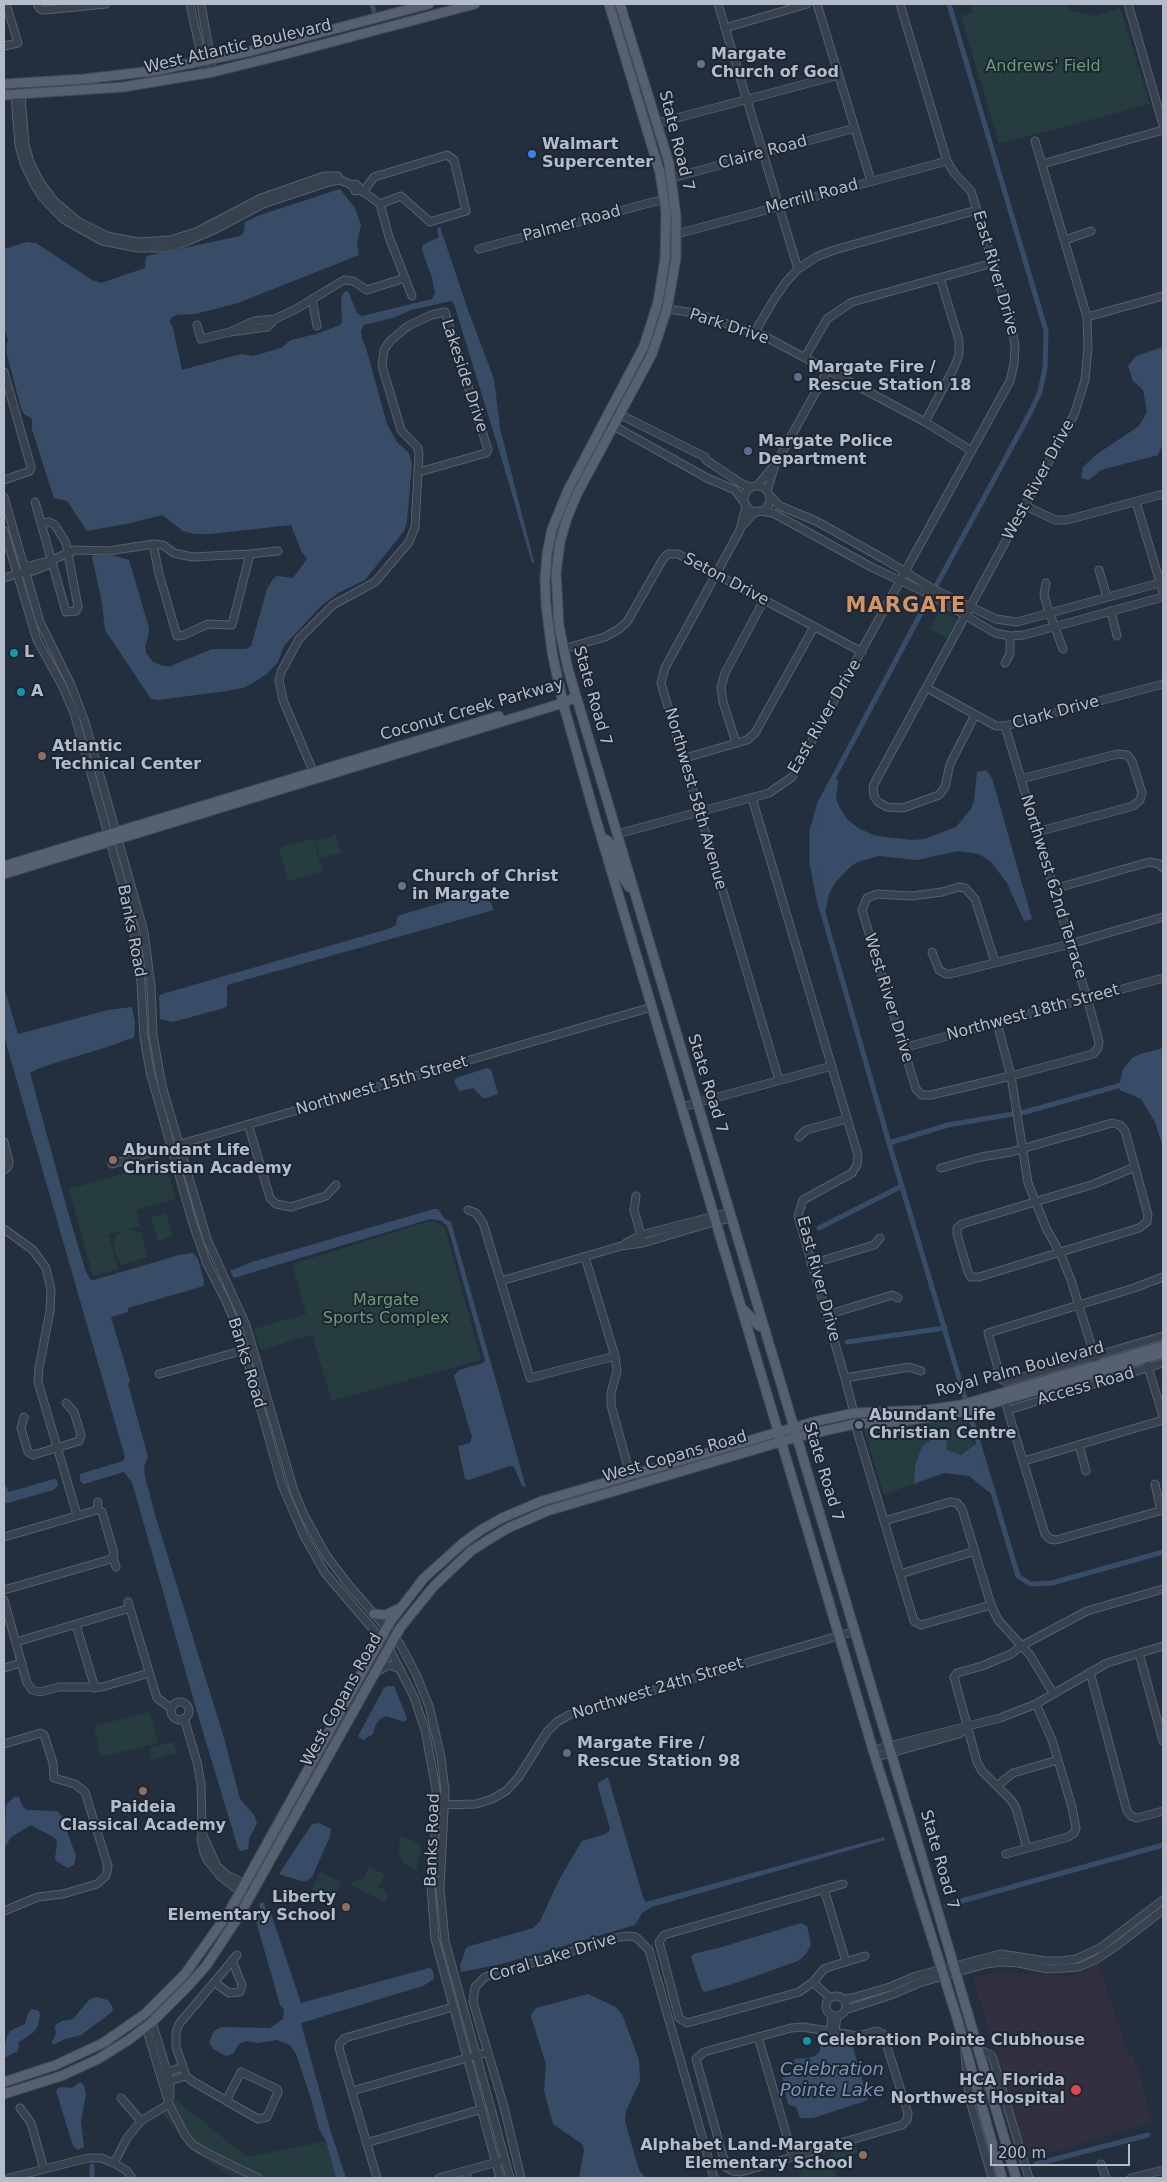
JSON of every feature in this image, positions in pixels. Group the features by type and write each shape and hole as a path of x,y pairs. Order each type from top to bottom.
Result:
{"main road":[{"name":"West Atlantic Boulevard","path":"4,84 153,71 202,62 325,31 410,6 429,4"},
{"name":"West Atlantic Boulevard","path":"4,95 123,87 209,72 311,48 475,4"},
{"name":"State Road 7","path":"610,4 658,164 664,199 666,236 662,282 654,318 644,346 560,506 552,529 547,554 545,593 550,637 562,700 595,816 875,1753 943,1973 1002,2178"},
{"name":"State Road 7","path":"620,4 664,143 672,178 677,234 674,271 667,309 652,354 577,494 564,527 557,557 555,587 563,649 1016,2178"},
{"path":"311,48 322,39 325,31"},
{"path":"642,108 658,124"},
{"path":"647,124 664,143"},
{"path":"664,199 671,204 676,216"},
{"path":"662,282 666,286 663,302 667,309"},
{"path":"560,506 560,519 564,527"},
{"name":"Coconut Creek Parkway","path":"315,775 424,738 576,697"},
{"name":"Coconut Creek Parkway","path":"4,866 113,836 315,775 420,747 562,700"},
{"path":"420,747 424,744 424,738"},
{"path":"595,816 607,832 617,834"},
{"name":"Coconut Creek Parkway","path":"4,874 113,836"},
{"path":"602,839 607,840 613,847 622,875 636,897"},
{"path":"644,978 655,989 664,990"},
{"path":"652,1007 664,1010 673,1022"},
{"path":"742,1308 759,1326 764,1327"},
{"name":"Royal Palm Boulevard","path":"1145,1360 1163,1346"},
{"name":"Royal Palm Boulevard","path":"797,1437 855,1424 904,1421 962,1408 1097,1365 1145,1360 1163,1353"},
{"name":"Royal Palm Boulevard","path":"975,1405 1007,1405 1097,1365"},
{"name":"Royal Palm Boulevard","path":"794,1428 854,1413 962,1408"},
{"name":"West Copans Road","path":"4,2082 32,2074 80,2055 103,2043 145,2014 191,1966 214,1935 242,1887 380,1638 400,1608 424,1578 463,1543 488,1526 542,1500 794,1428"},
{"name":"West Copans Road","path":"4,2094 61,2076 92,2062 130,2039 177,1998 206,1966 254,1889 388,1648 414,1609 434,1586 471,1551 508,1528 547,1511 797,1437"},
{"path":"374,1614 386,1615 400,1608"}],"street":[{"path":"4,46 18,43 6,4"},
{"path":"37,4 40,9 46,10 106,4"},
{"path":"190,4 202,62 209,72"},
{"path":"201,4 212,59 209,72"},
{"path":"718,4 798,269"},
{"path":"725,28 806,4"},
{"path":"817,4 871,181"},
{"name":"East River Drive","path":"854,1413 846,1378 798,1216 803,1200 852,1173 858,1164 858,1155 752,798 769,793 792,777 1010,381 1014,364 1015,346 1011,322 971,191 955,174 947,161 900,4"},
{"path":"1128,4 1163,125"},
{"path":"410,6 414,20"},
{"path":"658,124 839,75"},
{"path":"17,84 17,95 26,144 38,178 54,201 77,225 102,241 138,248 163,248 197,238 263,204 340,180 352,185 356,184 362,191 380,204 389,237 412,296"},
{"name":"Claire Road","path":"672,178 855,128"},
{"path":"1042,164 1163,130"},
{"name":"West River Drive","path":"975,715 950,764 945,787 938,795 903,808 887,807 878,802 874,796 873,786 1026,506 1076,410 1085,380 1088,347 1087,317 1035,142"},
{"path":"362,191 374,177 447,155 454,160 466,211 430,222 400,196 380,204"},
{"name":"Merrill Road","path":"677,234 947,161"},
{"name":"Palmer Road","path":"480,249 664,199"},
{"path":"755,332 773,300 798,269 816,257 834,250 977,210"},
{"path":"1065,240 1090,231"},
{"path":"805,357 827,318 846,305 856,300 993,262"},
{"path":"197,325 201,340 230,332 267,327 275,319 312,300 344,280 353,281 366,290 405,278"},
{"path":"925,422 959,355 959,340 940,278"},
{"path":"1087,317 1163,296"},
{"path":"312,300 317,326"},
{"name":"Park Drive","path":"667,309 694,313 707,319 755,332 925,422 972,451"},
{"name":"Lakeside Drive","path":"315,775 280,689 279,680 281,672 299,639 320,617 333,605 375,582 408,544 415,527 419,472 418,448 401,430 382,366 384,350 390,341 408,326 445,312 488,450 486,453 419,472"},
{"path":"745,504 745,493 755,486 775,465 828,370"},
{"path":"4,372 31,467 30,471 4,480"},
{"path":"611,410 661,437 705,457 706,460 742,484 755,486 768,493 780,506 807,516 906,572 933,590 996,619 1010,622 1162,582"},
{"path":"606,421 734,490 745,504 758,511 773,513 873,568 929,594 995,633 1010,636 1024,635 1163,597"},
{"path":"650,446 649,438 661,437"},
{"path":"758,511 769,503 768,493 775,465"},
{"path":"1026,506 1055,520 1067,520 1163,494"},
{"name":"Banks Road","path":"4,497 37,640 62,685 74,713 144,932 152,986 155,1052 179,1144 207,1239 239,1309 292,1482 305,1517 326,1555 395,1638 416,1674 429,1706 441,1757 445,1805 440,1872 442,1924 448,1958 510,2178"},
{"path":"36,502 41,523 66,612 76,611 78,607 66,543 55,525 49,522 41,523"},
{"path":"1136,502 1162,582 1163,592"},
{"name":"Northwest 58th Avenue","path":"740,530 745,504"},
{"name":"Northwest 58th Avenue","path":"758,511 740,530 665,668 661,682 682,759 779,1080"},
{"name":"Banks Road","path":"4,530 21,572"},
{"path":"4,578 21,572 33,571 75,550 110,551 153,544 163,545 174,553 192,557 278,551"},
{"path":"153,544 159,574 177,636 184,635 208,624 232,625 250,554"},
{"name":"Seton Drive","path":"563,649 605,636 619,629 627,622 663,559 668,554 678,554 717,573 862,652"},
{"path":"1099,570 1107,597"},
{"path":"1046,583 1044,595 1063,649"},
{"path":"736,743 723,702 721,687 725,673 764,600"},
{"path":"1111,611 1117,636"},
{"path":"682,759 747,740 755,733 814,627"},
{"path":"1005,663 1010,654 1010,636"},
{"name":"Clark Drive","path":"927,688 996,726 1006,726 1163,684"},
{"name":"Northwest 62nd Terrace","path":"1006,726 1099,1042 1098,1048 1093,1054 1011,1076"},
{"path":"1021,779 1117,754 1127,754 1132,761 1142,793 1140,800 1133,806 1037,832"},
{"path":"617,834 752,798"},
{"name":"Banks Road","path":"113,836 140,966 144,1037 150,1072 201,1248 232,1313 282,1485 304,1536 335,1586 388,1648 414,1697 425,1730 432,1763 436,1805 431,1887 433,1922 440,1964 500,2178"},
{"path":"1054,889 1150,862 1161,866"},
{"name":"West River Drive","path":"995,962 975,898 968,890 959,887 942,892 912,896 877,894 867,898 862,910 916,1089 922,1095 931,1095 1011,1076"},
{"path":"932,952 939,970 946,974 1070,944 1163,917"},
{"name":"Northwest 18th Street","path":"903,1048 1163,978"},
{"name":"Northwest 15th Street","path":"112,1164 652,1007"},
{"path":"997,1023 1011,1076 1028,1183 1046,1228 1060,1253 1079,1304 1097,1365"},
{"path":"682,1106 832,1066"},
{"path":"799,1137 806,1130 847,1119"},
{"path":"941,1168 981,1157 1022,1149 1112,1123 1120,1125 1124,1131 1135,1167 1148,1215 1147,1222 1139,1228 978,1277 972,1277 968,1272 956,1228 962,1224 1094,1184 1135,1167"},
{"path":"248,1124 270,1198 276,1204 291,1207 326,1196 336,1185"},
{"path":"4,1142 9,1161 6,1169"},
{"path":"636,1196 634,1210 642,1239"},
{"path":"468,1210 476,1213 482,1223 530,1378 615,1356"},
{"path":"501,1281 731,1215"},
{"path":"4,1229 33,1250 46,1268 51,1290 50,1311 38,1382 77,1515"},
{"path":"811,1264 874,1245 880,1238"},
{"path":"585,1257 615,1356 617,1371 611,1393 611,1405 633,1485"},
{"path":"1079,1304 1134,1288 1163,1277"},
{"path":"827,1315 892,1296 898,1298"},
{"name":"Access Road","path":"1079,1304 988,1333 1001,1379 1006,1382 1097,1365 1163,1336"},
{"path":"159,1374 252,1348"},
{"path":"1024,1461 1163,1418 1145,1360"},
{"name":"Access Road","path":"1007,1405 1145,1360 1163,1363"},
{"path":"846,1378 909,1367 921,1372"},
{"path":"24,1418 22,1428 28,1452 32,1455 79,1441 81,1435 74,1412 66,1403"},
{"path":"1007,1405 1045,1534 1050,1539 1056,1540 1162,1511 1155,1484"},
{"path":"855,1424 914,1621 922,1625 991,1606"},
{"path":"1079,1445 1086,1471"},
{"path":"884,1521 950,1502 957,1503 962,1509 991,1606 998,1620 1023,1645 1053,1693"},
{"path":"4,1537 77,1515 98,1506 102,1512 114,1553 113,1557 116,1567"},
{"path":"900,1574 975,1552"},
{"path":"4,1590 113,1557"},
{"path":"1027,1848 1016,1808 982,1771 977,1762 954,1677 957,1673 996,1661 1087,1611 1163,1588"},
{"path":"4,1600 22,1663 32,1690 40,1692 59,1687 95,1688 149,1674"},
{"path":"16,1642 76,1625 129,1605 157,1698 172,1709 174,1717 179,1720 184,1718 189,1711 185,1703 176,1702 172,1709"},
{"path":"76,1625 95,1688"},
{"name":"Northwest 24th Street","path":"436,1805 476,1804 492,1799 506,1791 518,1778 547,1732 569,1714 855,1631"},
{"path":"875,1753 959,1734 967,1728 1036,1704 1090,1672 1122,1657 1163,1646"},
{"path":"1139,1653 1163,1741"},
{"path":"4,1668 22,1663"},
{"path":"374,1674 390,1665 400,1669"},
{"path":"1090,1672 1127,1811 1131,1816 1137,1818 1163,1811"},
{"path":"1006,1854 1074,1833 1076,1828 1072,1807 1052,1740 1036,1704"},
{"path":"184,1718 197,1762 201,1784 202,1845 213,1869 234,1887 254,1889"},
{"path":"4,1744 41,1733 44,1736 52,1763 54,1778 75,1784 84,1792 108,1866 106,1876 97,1884 63,1894 38,1897 4,1911"},
{"path":"997,1786 1013,1773 1058,1760"},
{"path":"843,1884 670,1933 661,1938 660,1948 679,2018 687,2023 799,1992 813,1982 824,1969 865,1956"},
{"path":"824,1889 846,1962"},
{"path":"835,2016 845,2010 954,1969 1002,1962 1048,1969 1079,1966 1095,1960 1143,1921 1163,1900"},
{"path":"1143,1921 1163,1910"},
{"name":"Coral Lake Drive","path":"521,2178 518,2161 473,2002 475,1987 485,1977 620,1936 636,1937 649,1950 714,2178"},
{"path":"214,1982 229,1993 240,1992 242,1985 235,1958 214,1982 177,2028 176,2047 186,2076 192,2081 258,2119 266,2117 278,2092 277,2089 241,2072 226,2100"},
{"path":"835,2016 828,2011 826,2006 830,1998 835,1996 843,1999 852,1998 890,1987 916,1976 943,1973"},
{"path":"813,1982 830,1998"},
{"path":"843,1999 846,2004 845,2010"},
{"path":"377,2178 339,2048 340,2042 345,2038 452,2007"},
{"path":"145,2014 167,2082 169,2104 185,2135 193,2144 258,2178"},
{"path":"833,2032 835,2016"},
{"path":"798,2027 833,2032 858,2036 880,2032 885,2036 908,2112 907,2120 902,2125 741,2172 733,2171 726,2166 696,2059 704,2052 798,2027"},
{"path":"758,2037 793,2157"},
{"path":"964,2046 965,2072 969,2097 992,2178"},
{"path":"978,2049 991,2055 994,2059 1029,2178"},
{"path":"352,2091 488,2052"},
{"path":"164,2073 183,2067"},
{"path":"167,2082 186,2076"},
{"path":"121,2098 141,2121"},
{"path":"114,2163 128,2138 141,2121 169,2104"},
{"path":"20,2108 31,2123 44,2169"},
{"path":"366,2143 482,2109"},
{"path":"9,2178 88,2158 101,2158 114,2163 127,2171 132,2178"},
{"path":"439,2178 466,2174 506,2159"},
{"path":"1101,2164 1106,2178"},
{"path":"1131,2178 1163,2170"}],"shaded area":[{"name":"HCA Florida Northwest Hospital","path":"1098,1963 1127,2051 1134,2058 1153,2122 1029,2159 973,1978 998,1972 1068,1976 1089,1971"}],"green space":[{"name":"Andrews' Field","path":"970,4 1065,4 1071,11 1095,16 1120,8 1150,104 999,144 961,16 972,13"},
{"path":"940,610 960,621 950,640 930,629"},
{"path":"336,835 341,853 320,858 315,841"},
{"path":"313,838 323,872 288,881 279,848"},
{"path":"165,1162 176,1199 136,1210 140,1226 129,1229 142,1233 147,1257 122,1265 117,1258 113,1243 116,1236 123,1231 108,1234 118,1269 93,1276 69,1189"},
{"path":"166,1213 173,1236 158,1241 151,1217"},
{"name":"Margate Sports Complex","path":"430,1221 438,1223 445,1228 481,1360 332,1401 312,1335 260,1350 254,1329 306,1314 292,1264"},
{"path":"966,1419 974,1445 961,1455 947,1451 947,1440 932,1439 922,1446 915,1466 914,1484 884,1494 862,1424"},
{"path":"150,1712 158,1743 101,1757 94,1726"},
{"path":"173,1742 177,1753 152,1760 149,1748"},
{"path":"400,1836 420,1845 421,1853 416,1870 406,1865 401,1858 399,1851"},
{"path":"369,1867 385,1874 379,1887 385,1890 388,1897 385,1902 351,1885 352,1882 363,1880"},
{"path":"320,1872 342,1882 334,1900 312,1890"},
{"path":"174,2098 247,2157 326,2141 336,2178 232,2178 187,2146 162,2112"},
{"path":"855,2143 858,2153 833,2160 830,2150"},
{"path":"831,2158 837,2178 801,2178 798,2168"}],"water":[{"path":"340,189 355,208 361,225 357,243 359,255 238,303 195,314 172,317 170,322 182,370 242,354 253,356 281,348 291,340 316,334 340,325 342,322 341,298 344,292 348,291 357,313 362,316 432,299 435,293 432,278 422,250 423,245 439,237 437,229 440,227 494,379 500,428 534,562 532,563 454,304 451,301 411,310 396,317 364,325 361,331 362,339 387,424 397,442 409,453 412,464 407,522 404,531 365,580 338,593 321,606 284,646 278,662 268,673 253,683 243,688 227,691 158,700 151,699 105,630 102,603 92,557 95,555 115,556 129,560 149,628 145,645 146,653 153,662 163,666 171,666 212,649 246,649 251,646 267,589 273,579 277,576 293,578 307,559 301,551 291,525 194,534 183,531 162,515 87,531 67,501 54,498 32,430 32,419 24,414 21,408 7,355 6,347 8,340 4,328 4,249 27,242 36,243 92,280 101,283 145,268 146,257 151,255 240,236 244,232 245,222 260,215"},
{"path":"1163,347 1163,444 1158,455 1101,470 1089,480 1081,478 1083,467 1097,454 1139,426 1147,412 1143,390 1133,381 1128,366 1136,356"},
{"path":"986,770 992,778 1032,919 1024,921 1007,883 991,862 979,854 958,851 917,860 879,856 858,862 851,866 835,883 829,894 824,917 812,863 812,831 820,803 833,776 838,781 836,799 848,820 858,828 876,836 912,840 924,839 956,827 971,809 974,801 977,772"},
{"path":"483,891 486,892 494,910 227,985 227,1006 224,1008 173,1022 160,1019 159,996 162,994 388,929 396,925 397,918 400,915"},
{"path":"4,987 18,1034 108,1010 132,1007 135,1022 134,1037 42,1067 30,1073 67,1209 86,1272 90,1279 94,1280 179,1255 193,1253 198,1259 204,1285 128,1308 128,1312 111,1317 130,1381 128,1384 148,1457 144,1466 145,1477 156,1518 224,1738 240,1799 254,1815 257,1823 246,1850 241,1851 238,1848 197,1712 132,1482 124,1472 84,1484 80,1481 80,1474 123,1461 125,1457 4,1036"},
{"path":"1163,1048 1163,1147 1155,1122 1141,1099 1120,1090 1119,1086 1123,1069 1132,1058"},
{"path":"487,1068 491,1069 498,1094 483,1098 473,1088 459,1091 454,1081 456,1078"},
{"path":"438,1209 444,1218 451,1222 526,1487 522,1486 514,1467 509,1466 469,1480 465,1479 458,1446 470,1443 472,1437 454,1376 459,1370 483,1363 485,1360 450,1235 447,1226 442,1221 430,1219 234,1278 230,1271 252,1262"},
{"path":"932,1439 947,1440 947,1450 961,1455 974,1445 979,1444 995,1497 969,1476 944,1473 914,1484 915,1466 922,1446"},
{"path":"54,1479 57,1480 58,1486 53,1490 4,1504 4,1483 9,1492"},
{"path":"394,1686 407,1718 405,1722 386,1716 380,1719 375,1726 373,1734 363,1740 358,1736 384,1688"},
{"path":"608,1777 646,1902 884,1837 885,1840 652,1907 642,1913 635,1925 506,1963 461,1972 460,1966 466,1948 533,1928 540,1921 560,1878 582,1841 606,1834 609,1831 610,1828 598,1787 598,1783"},
{"path":"14,1797 19,1797 23,1807 27,1810 57,1811 61,1815 76,1856 74,1865 67,1868 55,1860 57,1841 55,1838 31,1825 11,1837 4,1849 6,1805"},
{"path":"319,1823 331,1829 330,1836 312,1877 306,1881 301,1881 279,1874 312,1824"},
{"path":"263,1910 270,1911 301,2003 429,1968 432,1969 434,1979 423,1986 301,2023 330,2129 346,2178 336,2178 326,2141 319,2129 296,2054 290,2045 277,2040 258,2043 246,2041 239,2044 233,2054 226,2056 213,2049 209,2042 214,2031 221,2027 270,2028 283,2019 284,2009 280,2005 256,1921 258,1912"},
{"path":"801,1923 807,1926 811,1945 805,1955 798,1961 739,1982 705,1992 702,1990 691,1957 693,1954"},
{"path":"588,1994 616,2007 622,2014 639,2060 640,2081 626,2111 625,2121 639,2170 646,2178 579,2178 584,2150 582,2144 553,2124 544,2091 546,2064 531,2017 532,2013 536,2008"},
{"path":"96,1997 108,2000 113,2008 112,2012 81,2035 65,2039 53,2045 52,2042 56,2034 55,2027 57,2024 73,2019 90,1999"},
{"path":"32,2009 39,2011 40,2016 34,2032 19,2042 18,2051 4,2058 7,2036 10,2031 25,2024 28,2013"},
{"name":"Celebration Pointe Lake","path":"825,2040 853,2047 868,2100 813,2118 800,2118 796,2107 788,2104 782,2078 793,2074 793,2061 795,2059 815,2056 820,2051 820,2043"},
{"path":"80,2082 84,2085 86,2095 81,2121 84,2147 78,2150 73,2146 56,2090 60,2087 72,2088"}],"waterway":[{"path":"372,4 374,12"},
{"path":"936,586 1040,392 1045,368 1046,331 949,4"},
{"path":"928,600 820,803 812,831 812,863 819,899 889,1143 1018,1576 1030,1584 1052,1583 1163,1552"},
{"path":"889,1143 948,1125 1025,1112 1125,1084"},
{"path":"819,1228 902,1186"},
{"path":"847,1342 945,1328"},
{"path":"947,1905 1163,1845"},
{"path":"262,1905 265,1916"},
{"path":"1036,2164 1148,2135"},
{"path":"92,2166 92,2178"}],"place":[{"name":"Margate Church of God","path":"701,64"},
{"name":"Walmart Supercenter","path":"532,154"},
{"name":"Margate Fire / Rescue Station 18","path":"798,377"},
{"name":"Margate Police Department","path":"748,451"},
{"name":"L","path":"14,653"},
{"name":"A","path":"21,692"},
{"name":"Atlantic Technical Center","path":"42,756"},
{"name":"Church of Christ in Margate","path":"402,886"},
{"name":"Abundant Life Christian Academy","path":"113,1160"},
{"name":"Abundant Life Christian Centre","path":"859,1425"},
{"name":"Margate Fire / Rescue Station 98","path":"567,1753"},
{"name":"Paideia Classical Academy","path":"143,1791"},
{"name":"Liberty Elementary School","path":"346,1907"},
{"name":"Celebration Pointe Clubhouse","path":"807,2041"},
{"name":"HCA Florida Northwest Hospital","path":"1076,2090"},
{"name":"Alphabet Land-Margate Elementary School","path":"863,2155"}],"district":[{"name":"MARGATE","path":"906,607"}]}
